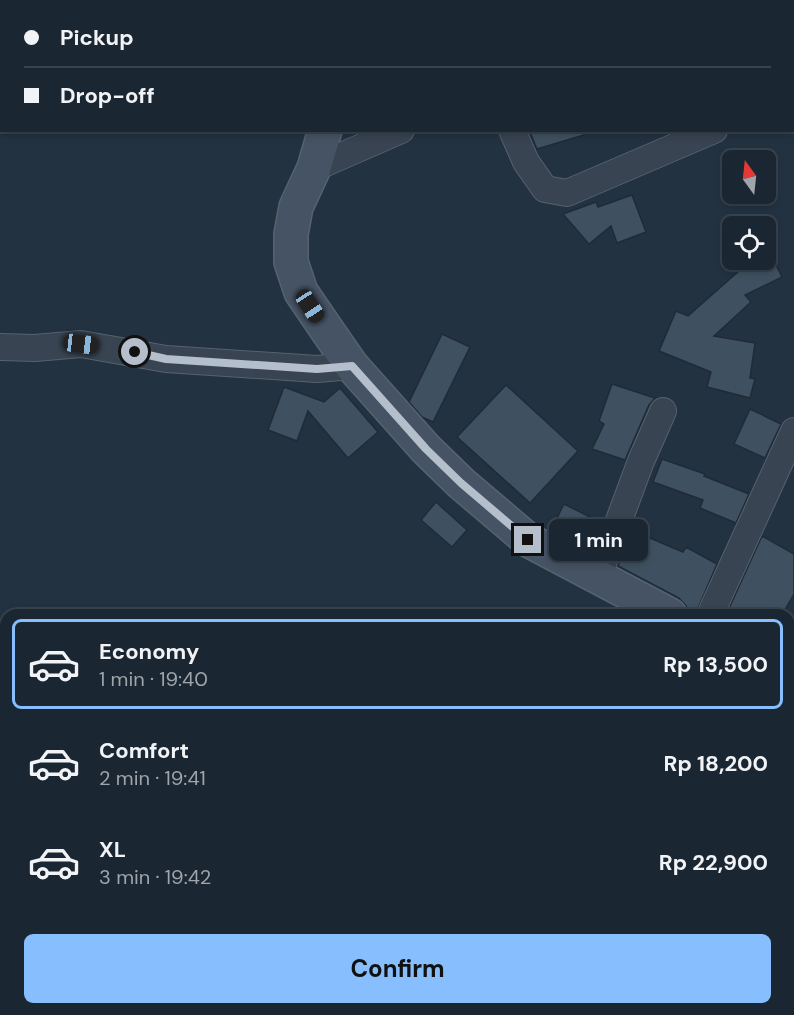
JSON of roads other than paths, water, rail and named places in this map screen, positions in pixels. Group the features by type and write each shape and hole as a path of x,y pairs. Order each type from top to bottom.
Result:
{"street":[{"path":"324,132 314,168 296,207 291,234 291,262 301,292 352,366 426,449 461,483 528,540 659,609"},
{"path":"314,168 396,132"},
{"path":"513,132 526,162 545,189 567,193 709,132"},
{"path":"0,347 35,348 81,344 166,359 317,369 352,366"},
{"path":"598,577 641,461 663,411"},
{"path":"713,609 794,431"}]}
